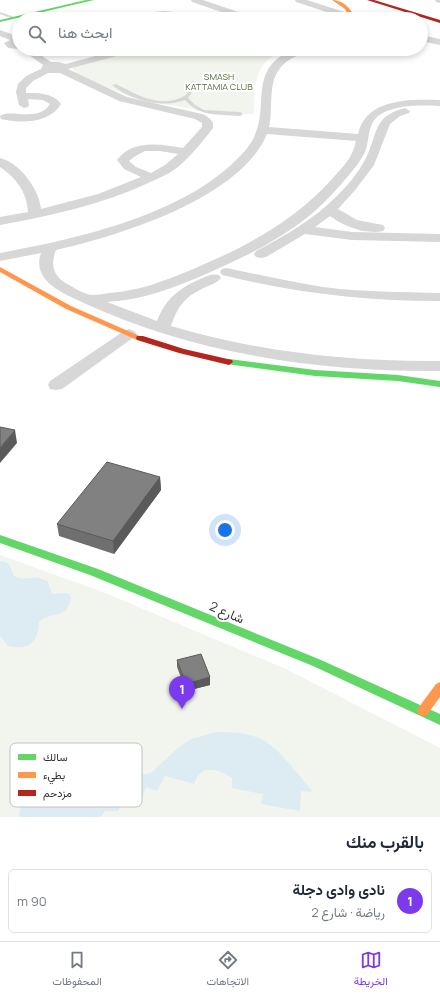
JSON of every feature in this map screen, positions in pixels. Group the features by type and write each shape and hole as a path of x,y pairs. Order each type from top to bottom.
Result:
{"street":[{"path":"195,0 230,12"},
{"path":"299,0 334,12"},
{"path":"334,0 347,8 349,12"},
{"path":"369,0 408,12"},
{"path":"385,0 422,12"},
{"path":"402,0 440,14"},
{"path":"29,12 96,1"},
{"path":"53,12 96,1"},
{"path":"357,2 390,12"},
{"path":"146,12 161,12"},
{"path":"428,14 440,18"},
{"path":"0,25 5,16"},
{"path":"428,18 440,22"},
{"path":"428,25 438,30"},
{"path":"0,32 12,37"},
{"path":"428,39 440,42"},
{"path":"428,47 440,49"},
{"path":"0,221 60,210 120,191 152,177 172,165 186,152 207,128 208,123 205,119 198,116 140,101 123,99 56,67 38,56"},
{"path":"3,118 20,109 24,105 23,96 20,91 26,82 56,67 93,56"},
{"path":"56,67 102,56"},
{"path":"0,257 52,247 91,237 140,221 208,188 239,164 255,147 264,130 266,121 267,86 271,74 279,62 286,56"},
{"path":"3,118 26,118 49,113 55,109 56,104 54,100 48,98 23,96"},
{"path":"89,300 136,294 171,283 236,255 263,241 316,205 335,184 358,153 367,122 375,113 400,105 440,103"},
{"path":"163,327 168,312 174,302 190,288 227,272 277,246 331,210 351,189 372,158 380,130 386,120 392,115 422,108 440,108"},
{"path":"264,130 362,138"},
{"path":"152,177 130,169 124,164 123,160 135,150 144,148 156,147 186,152"},
{"path":"0,162 14,171 35,200 60,210"},
{"path":"35,200 35,214"},
{"path":"331,210 346,221 366,227 388,228 440,226"},
{"path":"303,230 352,236 440,238"},
{"path":"52,247 46,256 45,266 49,276 58,284 89,300 137,320 237,347 293,356 411,367 440,366"},
{"path":"0,269 38,294 70,311 129,334 171,348 227,362 284,371 398,378 440,384"},
{"path":"227,272 289,286 325,291 380,296 440,297"},
{"path":"56,385 129,334"},
{"name":"شارع 2","path":"0,539 94,572 195,612 317,663 440,720"},
{"path":"423,712 440,687"}],"lane":[{"path":"114,86 140,101 162,103 172,102 185,97 189,94 194,82"},
{"path":"185,97 193,106 203,111 240,114"}],"green space":[{"name":"SMASH KATTAMIA CLUB","path":"111,56 273,56 262,67 258,75 254,93 254,114 206,113 189,108 156,103 131,97 76,74 72,67"},
{"path":"0,555 103,592 286,669 440,748 440,817 0,817"}],"shaded area":[{"path":"0,561 8,564 14,576 19,578 43,579 48,582 52,594 67,593 71,597 69,604 63,612 44,618 39,622 37,636 31,644 26,646 8,646 0,636"},
{"path":"217,732 247,734 263,740 290,764 313,792 301,791 300,811 261,804 263,794 232,788 232,778 221,772 210,770 200,773 194,784 165,776 157,791 146,787 142,796 142,775 151,773 179,747 191,739"},
{"path":"21,807 120,807 118,811 105,811 101,817 19,817"}],"building":[{"path":"0,427 15,430 0,448"},
{"path":"107,462 160,477 113,541 57,524"},
{"path":"201,654 210,677 186,684 177,660"}],"traffic: fast":[{"path":"39,12 92,0"},
{"path":"0,21 12,18"},
{"path":"229,362 315,373 398,378 440,384"},
{"path":"0,539 94,572 317,663 440,720"}],"traffic: slow":[{"path":"334,0 347,8 349,12"},
{"path":"0,269 68,308 140,338"},
{"path":"423,711 440,687"}],"traffic: jam":[{"path":"369,0 408,12"},
{"path":"428,18 440,22"},
{"path":"140,338 182,351 229,362"}],"place":[{"name":"نادى وادى دجلة","path":"182,709"}]}
